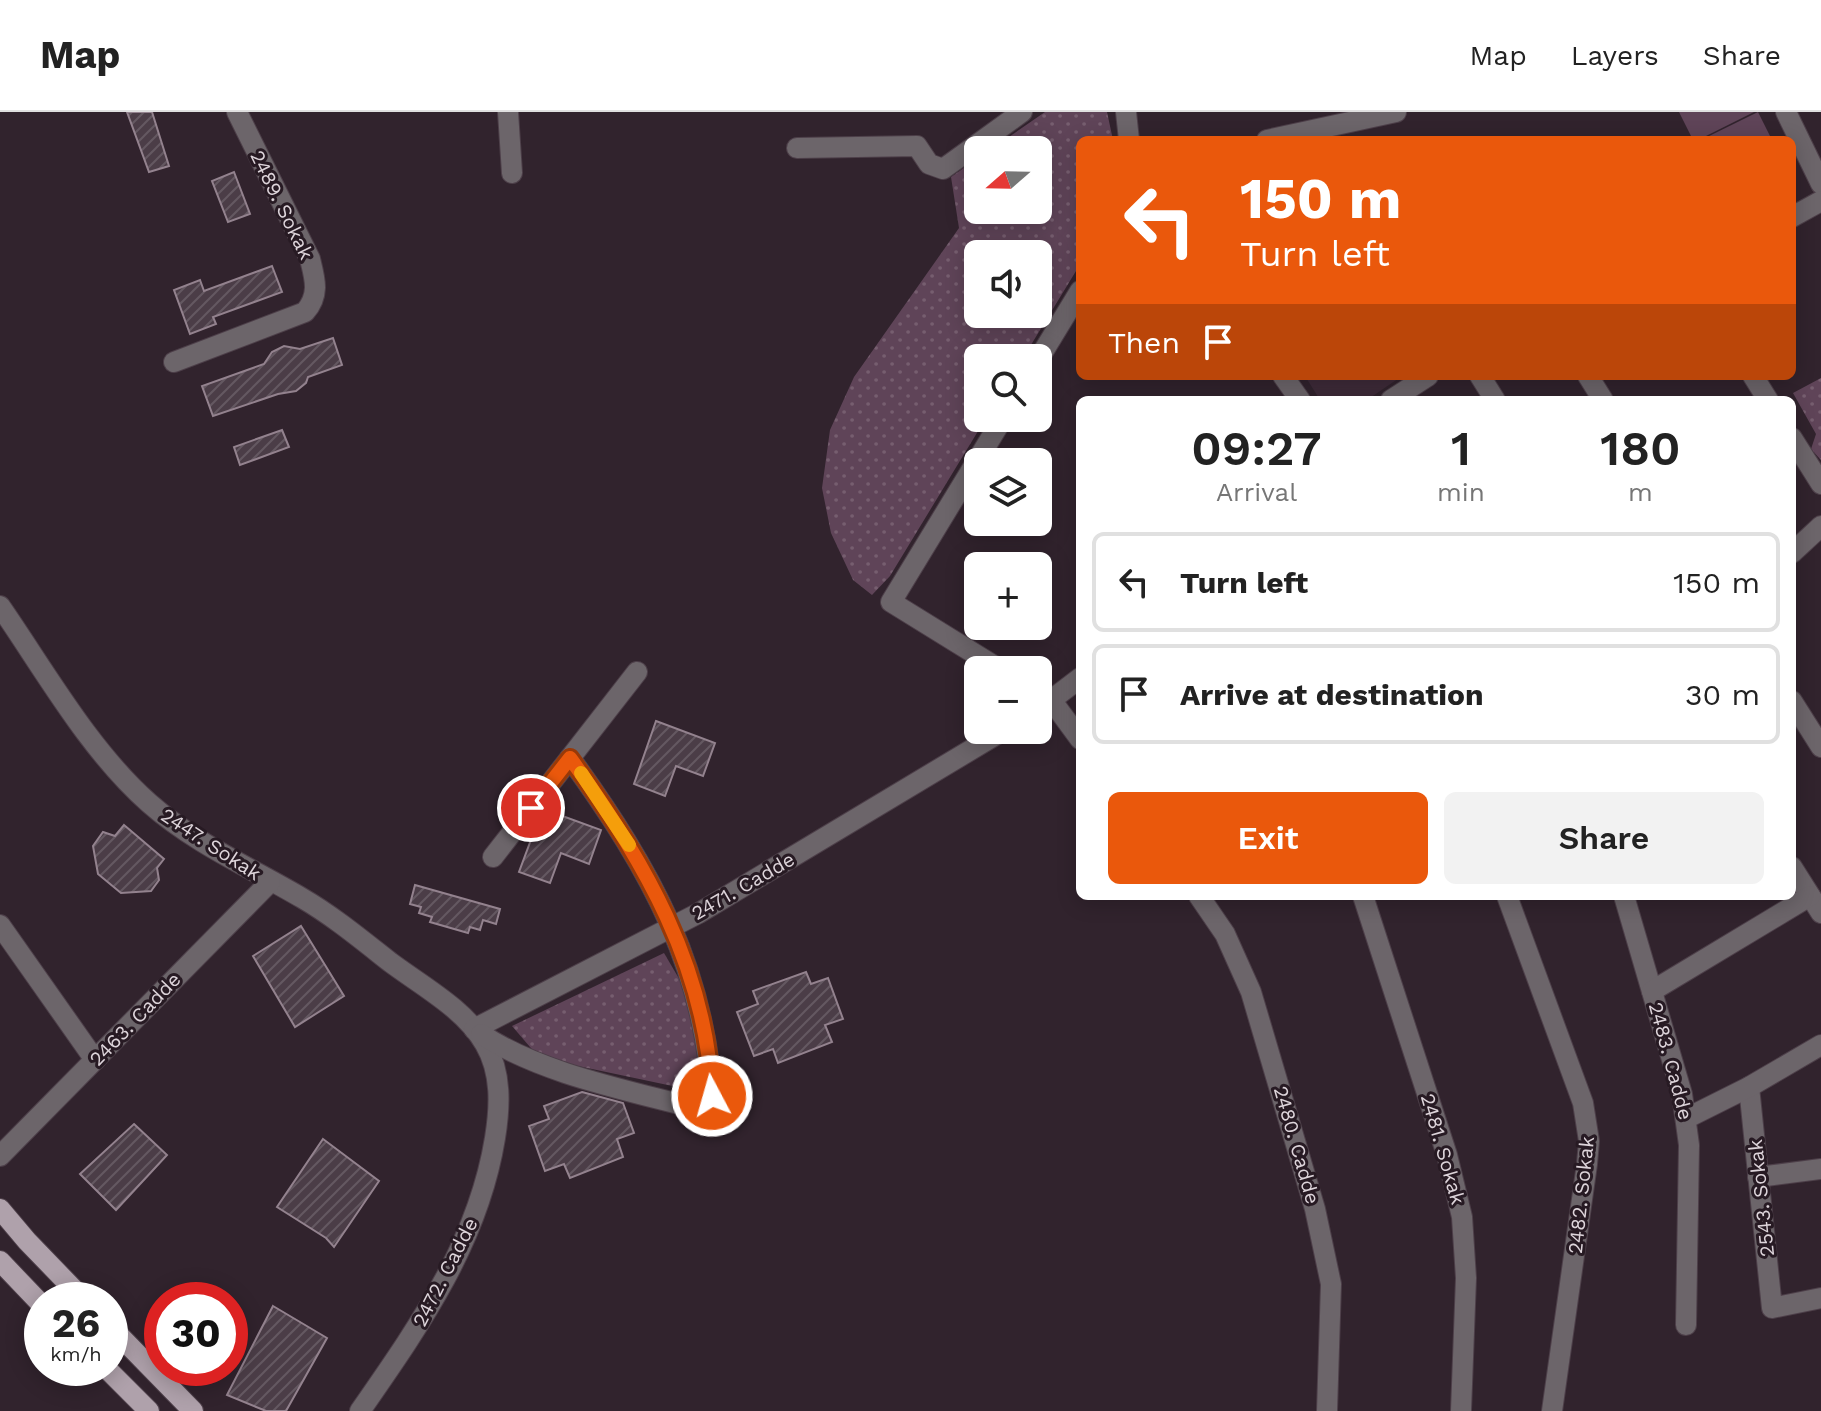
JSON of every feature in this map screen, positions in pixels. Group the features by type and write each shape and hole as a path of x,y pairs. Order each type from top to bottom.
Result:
{"main road":[{"path":"0,1209 67,1282"},
{"path":"0,1261 24,1286"},
{"path":"128,1344 193,1411"},
{"path":"124,1386 149,1411"}],"street":[{"name":"2489. Sokak","path":"174,362 305,312 313,300 317,284 310,259 237,112"},
{"path":"508,112 512,173"},
{"path":"797,148 917,146 929,164 943,169 1022,112"},
{"path":"1126,112 1129,136"},
{"path":"1285,136 1386,113"},
{"path":"1789,113 1821,184"},
{"path":"1796,215 1821,201"},
{"path":"1048,344 1076,298"},
{"path":"1397,396 1422,380"},
{"path":"978,656 891,602 994,432"},
{"path":"1796,444 1821,484"},
{"path":"1796,549 1821,526"},
{"name":"2447. Sokak","path":"0,606 88,733 121,776 150,804 181,827 333,918 443,1001 474,1029"},
{"path":"493,857 637,672"},
{"path":"1052,695 1076,680"},
{"path":"1796,707 1821,747"},
{"path":"1052,710 1076,735"},
{"name":"2471. Cadde","path":"474,1029 672,927 792,859 981,744"},
{"path":"474,1029 513,1054 541,1065 713,1113 711,1079 699,1007 689,969 636,855 570,758"},
{"path":"1652,991 1816,904 1796,873"},
{"name":"2463. Cadde","path":"0,1156 270,882"},
{"name":"2480. Cadde","path":"1202,900 1225,934 1251,992 1315,1209 1331,1284 1327,1411"},
{"name":"2481. Sokak","path":"1364,900 1447,1155 1462,1217 1466,1278 1461,1411"},
{"name":"2482. Sokak","path":"1508,900 1583,1103 1588,1127 1587,1164 1552,1411"},
{"name":"2483. Cadde","path":"1625,900 1687,1118 1686,1325"},
{"path":"0,925 95,1060"},
{"name":"2472. Cadde","path":"360,1411 431,1307 463,1247 481,1202 496,1131 499,1095 493,1059 474,1029"},
{"path":"1687,1118 1749,1087 1821,1045"},
{"name":"2543. Sokak","path":"1749,1087 1772,1308 1821,1298"},
{"path":"1758,1177 1821,1169"}],"shaded area":[{"path":"1045,112 1107,112 1112,136 1076,136 1076,271 1052,310 1052,240 964,240 964,328 1041,328 1032,344 964,344 964,432 977,432 968,448 964,448 964,454 890,576 872,595 853,580 831,533 822,488 830,430 854,377 959,228 951,177 964,168 964,224 1052,224 1052,136 1010,136"},
{"path":"1679,112 1754,112 1706,136 1691,136"},
{"path":"1758,112 1770,136 1709,136"},
{"path":"1821,378 1821,460 1811,449 1816,434 1793,393"},
{"path":"1308,380 1396,380 1373,396 1318,396"},
{"path":"664,953 695,1015 703,1088 696,1091 559,1062 536,1054 512,1026"}],"building":[{"path":"127,112 152,112 169,166 149,172"},
{"path":"234,172 250,214 228,222 212,181"},
{"path":"272,266 282,292 213,317 216,324 190,334 174,290 200,280 204,291"},
{"path":"333,338 342,365 308,377 296,391 213,416 202,386 264,364 272,352 284,346 300,349"},
{"path":"282,430 289,447 240,465 234,447"},
{"path":"656,721 715,743 703,776 676,766 665,796 634,784"},
{"path":"546,810 601,830 589,864 561,853 550,883 519,872 538,821"},
{"path":"124,825 164,859 157,868 159,880 151,891 121,893 98,874 93,846 103,832 115,836"},
{"path":"415,885 500,909 496,924 483,920 480,930 470,927 468,933 430,922 432,917 419,913 421,907 410,904"},
{"path":"301,926 344,996 295,1027 253,956"},
{"path":"806,972 811,984 828,978 843,1019 825,1025 832,1042 778,1063 773,1049 754,1056 737,1012 758,1004 753,991"},
{"path":"582,1092 623,1103 634,1133 617,1139 623,1157 570,1178 564,1164 545,1171 529,1126 549,1119 544,1106"},
{"path":"134,1124 167,1155 116,1210 80,1174"},
{"path":"323,1139 379,1181 334,1247 326,1238 277,1207"},
{"path":"273,1306 327,1338 286,1411 266,1411 227,1395 232,1386 248,1386 248,1354"}],"slow traffic":[{"path":"581,773 629,845"}],"route":[{"path":"531,808 570,758 611,814 657,894 689,969 706,1045 712,1096"}]}
